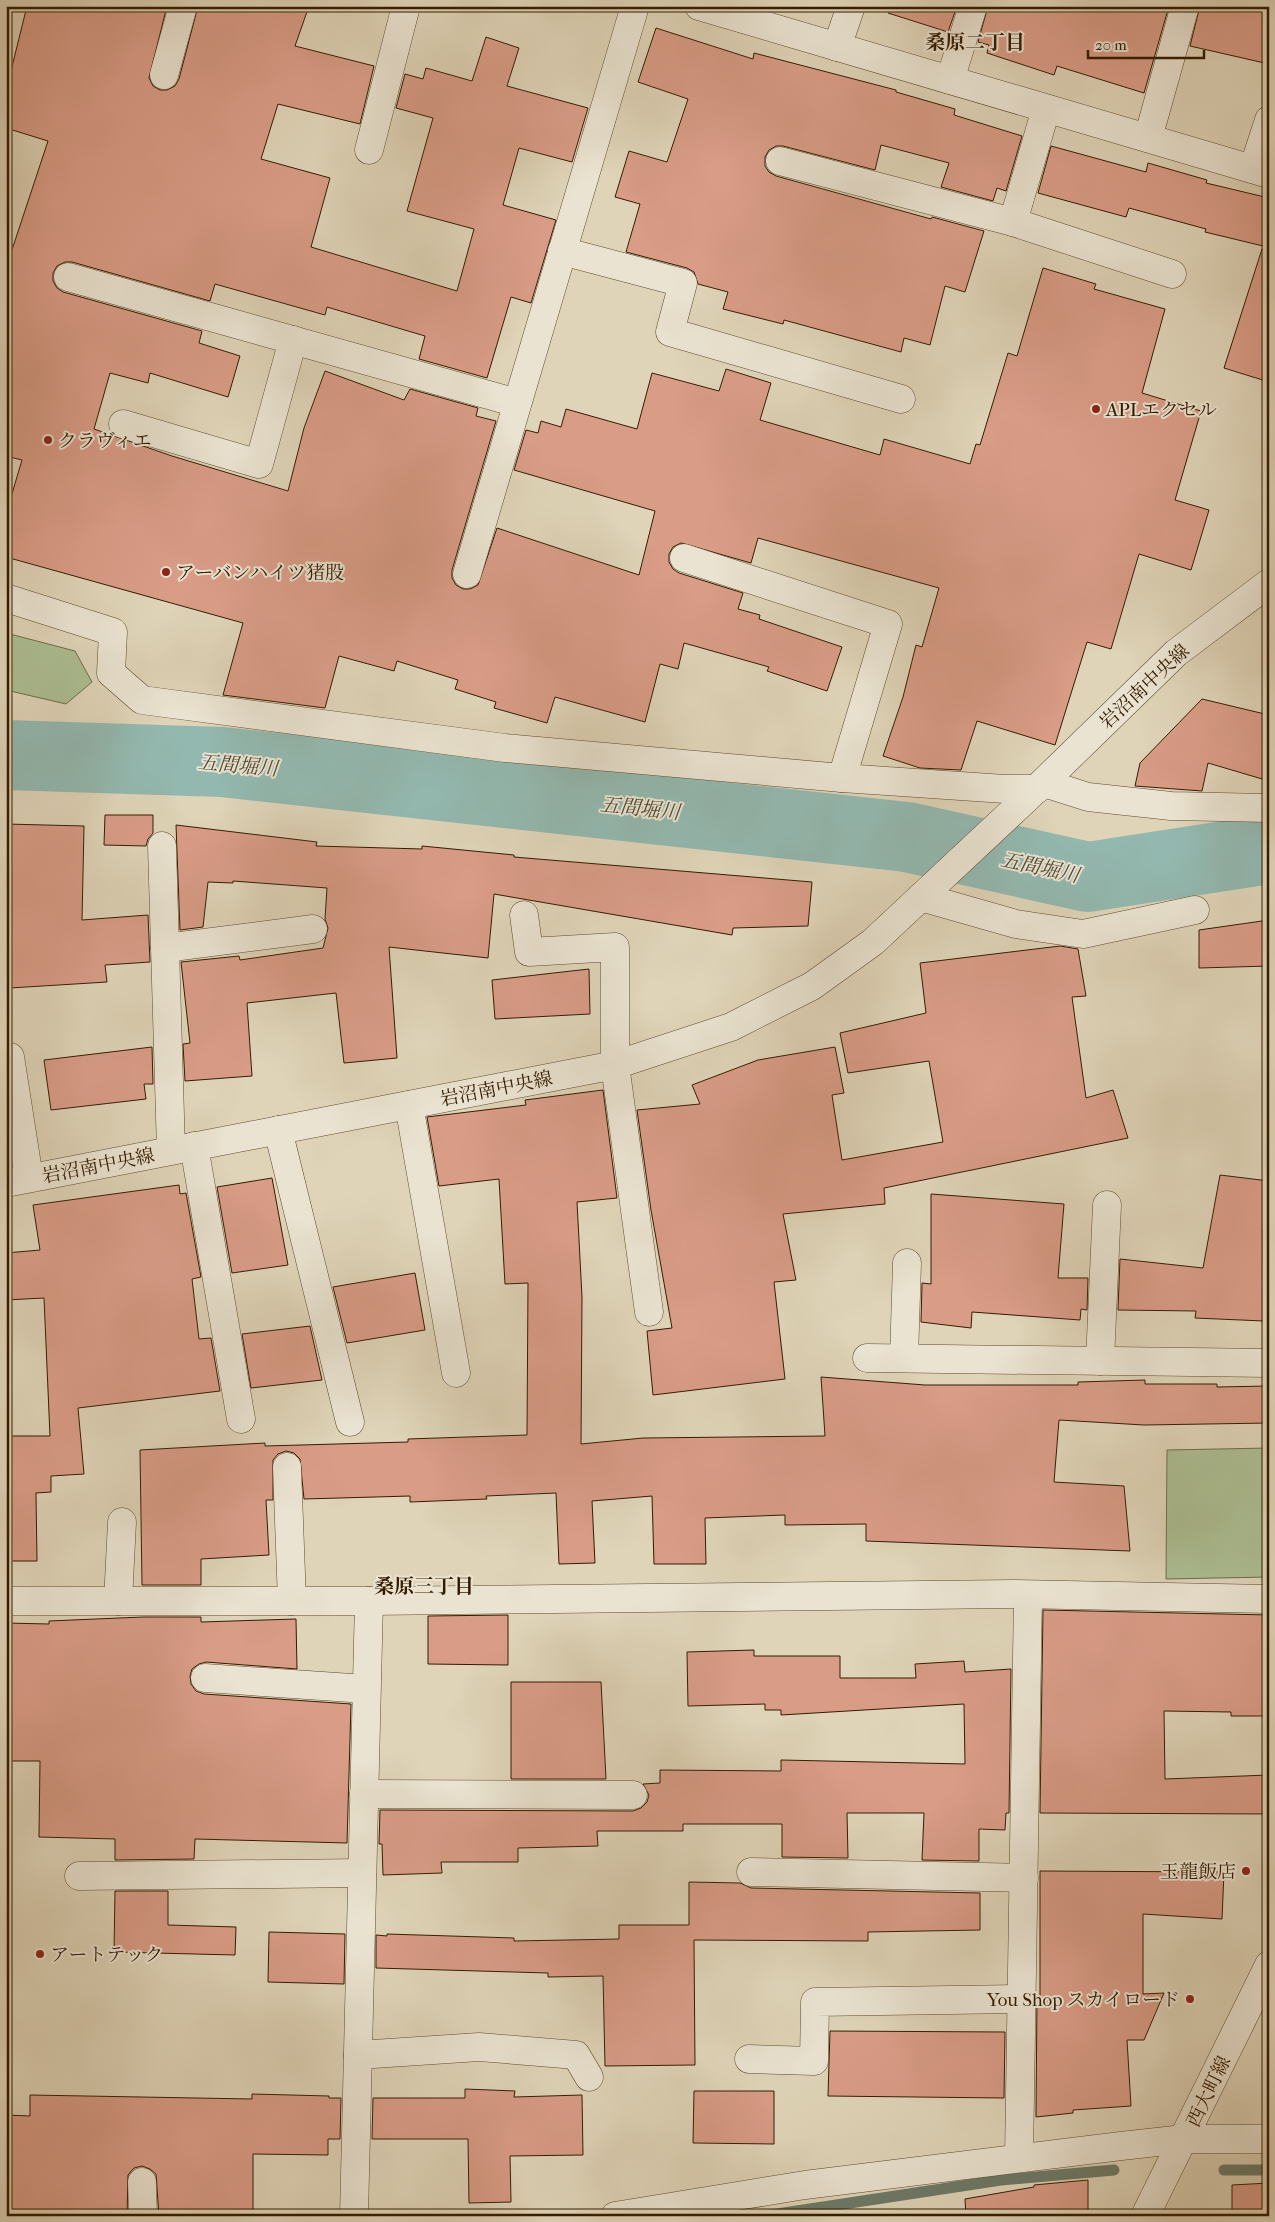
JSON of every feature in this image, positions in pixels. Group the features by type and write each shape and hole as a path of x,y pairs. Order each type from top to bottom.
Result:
{"street":[{"path":"164,75 183,6"},
{"path":"369,150 406,6"},
{"path":"467,574 635,6"},
{"path":"699,6 1261,172 1269,120"},
{"path":"837,47 850,6"},
{"path":"950,80 973,6"},
{"path":"1148,138 1186,6"},
{"path":"1012,222 1046,108"},
{"path":"780,162 1012,222 1172,274"},
{"path":"562,251 683,283 670,332 901,399"},
{"path":"68,277 517,404"},
{"path":"123,424 259,464 293,340"},
{"path":"684,558 888,624 842,778"},
{"name":"岩沼南中央線","path":"18,1181 615,1065 731,1026 812,986 873,942 1036,790 1176,653 1269,583"},
{"path":"6,598 113,632 111,673 142,700 506,748 842,778 1036,790 1162,805 1269,808"},
{"path":"162,846 165,948 182,1148 241,1419"},
{"path":"930,889 1016,924 1083,934 1195,910"},
{"path":"524,915 529,952 615,947 615,1065 649,1312"},
{"path":"165,948 312,929"},
{"path":"6,1058 10,1057 18,1181"},
{"path":"410,1105 456,1373"},
{"path":"278,1130 350,1422"},
{"path":"1100,1361 1107,1205"},
{"path":"904,1358 907,1263"},
{"path":"867,1358 1269,1363"},
{"path":"287,1467 292,1601"},
{"path":"118,1601 122,1522"},
{"path":"6,1601 369,1601 1028,1595 1269,1599"},
{"path":"1019,2158 1028,1595"},
{"path":"354,2216 369,1601"},
{"path":"205,1678 366,1689"},
{"path":"364,1794 633,1795"},
{"path":"751,1872 1024,1878"},
{"path":"79,1876 362,1873"},
{"name":"西大町線","path":"1146,2216 1269,1965"},
{"path":"749,2059 814,2061 815,2002 1022,1999"},
{"path":"358,2055 479,2048 576,2055 589,2077"},
{"path":"615,2216 805,2185 1019,2158 1184,2139 1269,2139"},
{"path":"142,2182 142,2216"}],"green space":[{"path":"6,633 75,651 92,682 66,704 6,690"},
{"path":"1269,1448 1269,1577 1166,1579 1167,1450"}],"building":[{"path":"27,6 167,6 149,78 153,86 160,90 167,90 175,86 179,79 198,6 309,6 295,46 374,66 360,124 278,104 261,159 330,178 311,247 457,291 474,229 407,211 433,118 396,108 405,74 423,79 426,68 472,81 486,37 519,48 507,86 588,108 572,162 519,148 503,205 556,220 531,303 511,297 487,378 419,359 425,336 327,307 325,315 215,284 210,301 72,262 65,262 57,266 53,273 53,281 57,288 63,292 202,331 199,343 240,356 228,397 150,373 148,383 110,373 94,429 172,456 288,491 304,428 325,371 404,400 410,389 478,408 476,416 496,421 452,570 452,578 456,585 463,589 470,589 478,585 497,528 639,575 655,511 514,470 526,430 538,433 541,421 561,427 566,409 637,429 652,373 719,391 726,369 771,383 760,420 880,455 884,439 970,464 976,444 980,445 1008,353 1017,356 1043,268 1096,284 1094,289 1165,309 1142,393 1201,411 1175,500 1209,510 1191,570 1139,554 1111,649 1087,642 1055,745 977,721 961,770 920,768 883,756 903,697 916,645 922,647 939,588 758,538 751,563 681,543 673,547 669,554 669,562 673,569 679,573 743,593 738,609 760,615 759,619 842,647 827,691 767,671 769,667 684,643 678,669 660,664 645,722 555,697 547,723 494,708 496,702 455,689 458,680 397,661 394,671 339,656 325,708 223,695 243,623 6,557 6,514 22,460 6,456 6,268 48,141 6,128 6,91"},
{"path":"889,6 957,6 948,32 888,13"},
{"path":"988,6 1169,6 1144,93 1057,66 1054,75 987,53 989,45 978,42"},
{"path":"1200,6 1269,6 1269,64 1190,46"},
{"path":"656,28 753,59 754,53 896,90 896,92 955,109 954,115 1022,136 1006,191 997,188 993,201 941,187 949,163 881,145 875,170 783,146 776,146 769,150 765,157 765,166 769,172 776,176 931,219 932,217 984,231 965,292 945,286 930,345 904,338 901,352 784,320 783,324 723,309 728,292 698,284 694,272 687,268 626,252 640,204 615,197 629,151 667,162 688,99 638,82"},
{"path":"1051,146 1146,172 1148,163 1207,180 1206,183 1269,198 1269,223 1263,246 1205,232 1206,229 1129,208 1126,217 1038,193"},
{"path":"1262,249 1269,250 1269,382 1224,368"},
{"path":"1202,699 1269,715 1269,781 1208,763 1202,791 1135,786 1140,763"},
{"path":"105,815 153,815 153,833 148,839 146,846 104,845"},
{"path":"6,824 84,826 82,920 148,915 150,962 105,965 107,982 10,988 6,914"},
{"path":"176,825 317,842 316,846 422,849 422,846 514,855 514,857 812,882 808,926 733,928 732,935 494,894 488,958 389,947 397,1058 344,1063 336,993 247,1003 252,1076 185,1081 183,1044 190,1043 181,962 239,956 240,960 323,948 328,928 325,919 327,888 233,881 233,883 208,882 203,927 180,930"},
{"path":"1269,920 1269,966 1199,968 1199,930"},
{"path":"1060,946 1078,949 1086,996 1072,997 1086,1098 1113,1090 1128,1138 884,1188 885,1204 783,1214 796,1280 774,1282 785,1379 653,1395 647,1331 672,1328 651,1210 637,1110 700,1104 692,1085 758,1060 835,1047 844,1093 832,1095 842,1160 943,1142 929,1061 848,1073 840,1033 926,1013 920,963"},
{"path":"589,969 590,1014 495,1019 492,980"},
{"path":"152,1047 153,1084 144,1084 146,1099 51,1110 44,1060"},
{"path":"603,1090 617,1198 577,1202 582,1297 581,1444 643,1438 825,1436 821,1377 925,1385 1078,1385 1078,1382 1145,1380 1145,1384 1217,1384 1217,1387 1269,1386 1269,1423 1144,1425 1059,1420 1054,1482 1124,1486 1130,1551 866,1541 866,1524 785,1525 785,1515 705,1518 706,1564 654,1564 652,1496 592,1501 595,1563 559,1564 556,1493 486,1496 487,1499 410,1502 410,1496 304,1499 300,1459 294,1453 286,1451 278,1454 273,1460 273,1500 266,1500 269,1555 201,1559 201,1585 142,1585 140,1450 265,1443 265,1446 408,1442 408,1439 527,1435 528,1283 505,1284 499,1179 439,1186 427,1117 526,1105 525,1100"},
{"path":"1220,1175 1269,1181 1269,1230 1263,1229 1264,1321 1195,1318 1196,1311 1118,1310 1120,1259 1203,1268"},
{"path":"272,1178 288,1265 232,1273 217,1187"},
{"path":"179,1185 180,1194 186,1193 201,1277 192,1279 199,1339 211,1338 220,1391 78,1408 84,1474 51,1476 51,1492 36,1493 37,1561 6,1561 6,1436 50,1436 44,1298 6,1300 6,1253 40,1250 33,1205"},
{"path":"931,1194 1064,1204 1058,1278 1088,1278 1087,1310 1081,1309 1080,1320 972,1312 971,1328 921,1322 922,1283 931,1284"},
{"path":"415,1273 425,1330 347,1343 333,1287"},
{"path":"310,1326 322,1380 251,1388 242,1334"},
{"path":"1043,1610 1269,1615 1269,1716 1231,1716 1231,1712 1164,1711 1165,1779 1269,1775 1269,1814 1040,1813"},
{"path":"508,1615 508,1665 428,1664 428,1616"},
{"path":"143,1617 201,1617 201,1622 296,1619 297,1669 206,1662 192,1669 190,1676 191,1684 196,1691 204,1694 351,1704 347,1843 195,1839 194,1859 115,1860 115,1839 39,1837 40,1761 6,1761 6,1623 49,1624 49,1621"},
{"path":"754,1650 754,1656 840,1656 840,1678 916,1678 915,1664 964,1661 965,1672 1011,1669 1009,1813 1006,1813 1005,1830 979,1829 979,1861 922,1860 924,1813 847,1813 848,1858 782,1857 782,1824 683,1824 683,1831 597,1831 598,1846 518,1848 518,1862 441,1862 442,1873 383,1875 382,1844 379,1844 380,1810 633,1811 641,1808 647,1802 649,1795 643,1784 660,1783 660,1770 781,1771 781,1760 965,1764 964,1704 781,1715 781,1710 765,1710 765,1704 688,1706 687,1652"},
{"path":"511,1682 601,1682 606,1779 511,1779"},
{"path":"1040,1871 1224,1872 1222,1919 1143,1914 1143,1994 1164,1993 1144,2040 1127,2040 1131,2106 1073,2110 1073,2113 1036,2117 1037,1996 1040,1996"},
{"path":"689,1882 740,1883 751,1888 980,1893 980,1930 868,1932 868,1941 694,1940 695,2065 605,2066 603,1976 548,1977 548,1973 376,1968 376,1935 514,1938 514,1941 619,1939 619,1925 689,1925"},
{"path":"115,1891 168,1891 168,1925 236,1927 235,1955 114,1952"},
{"path":"269,1932 345,1934 344,1984 268,1982"},
{"path":"830,2031 1005,2032 1004,2098 828,2096"},
{"path":"465,2089 515,2091 514,2097 582,2095 583,2155 510,2156 511,2202 469,2203 468,2139 372,2139 373,2098 465,2098"},
{"path":"694,2091 774,2091 774,2144 693,2143"},
{"path":"252,2094 341,2098 340,2139 328,2139 328,2155 253,2154 253,2216 159,2216 156,2174 142,2166 134,2168 128,2175 127,2216 6,2216 6,2115 30,2116 30,2095 252,2099"},
{"path":"1088,2180 1088,2213 1048,2216 966,2216 965,2199 1034,2187 1034,2185"},
{"path":"1269,2183 1269,2216 1232,2216 1232,2185"}],"waterway":[{"name":"五間堀川","path":"6,755 222,762 907,837 1088,877 1269,849"},
{"path":"764,2216 1001,2180 1114,2170"},
{"path":"1224,2170 1269,2170"}],"place":[{"name":"APLエクセル","path":"1096,409"},
{"name":"クラヴィエ","path":"48,440"},
{"name":"アーバンハイツ猪股","path":"166,572"},
{"name":"玉龍飯店","path":"1246,1871"},
{"name":"アートテック","path":"40,1954"},
{"name":"You Shop スカイロード","path":"1190,1999"}],"district":[{"name":"桑原二丁目","path":"975,42"},
{"name":"桑原三丁目","path":"424,1586"}]}
